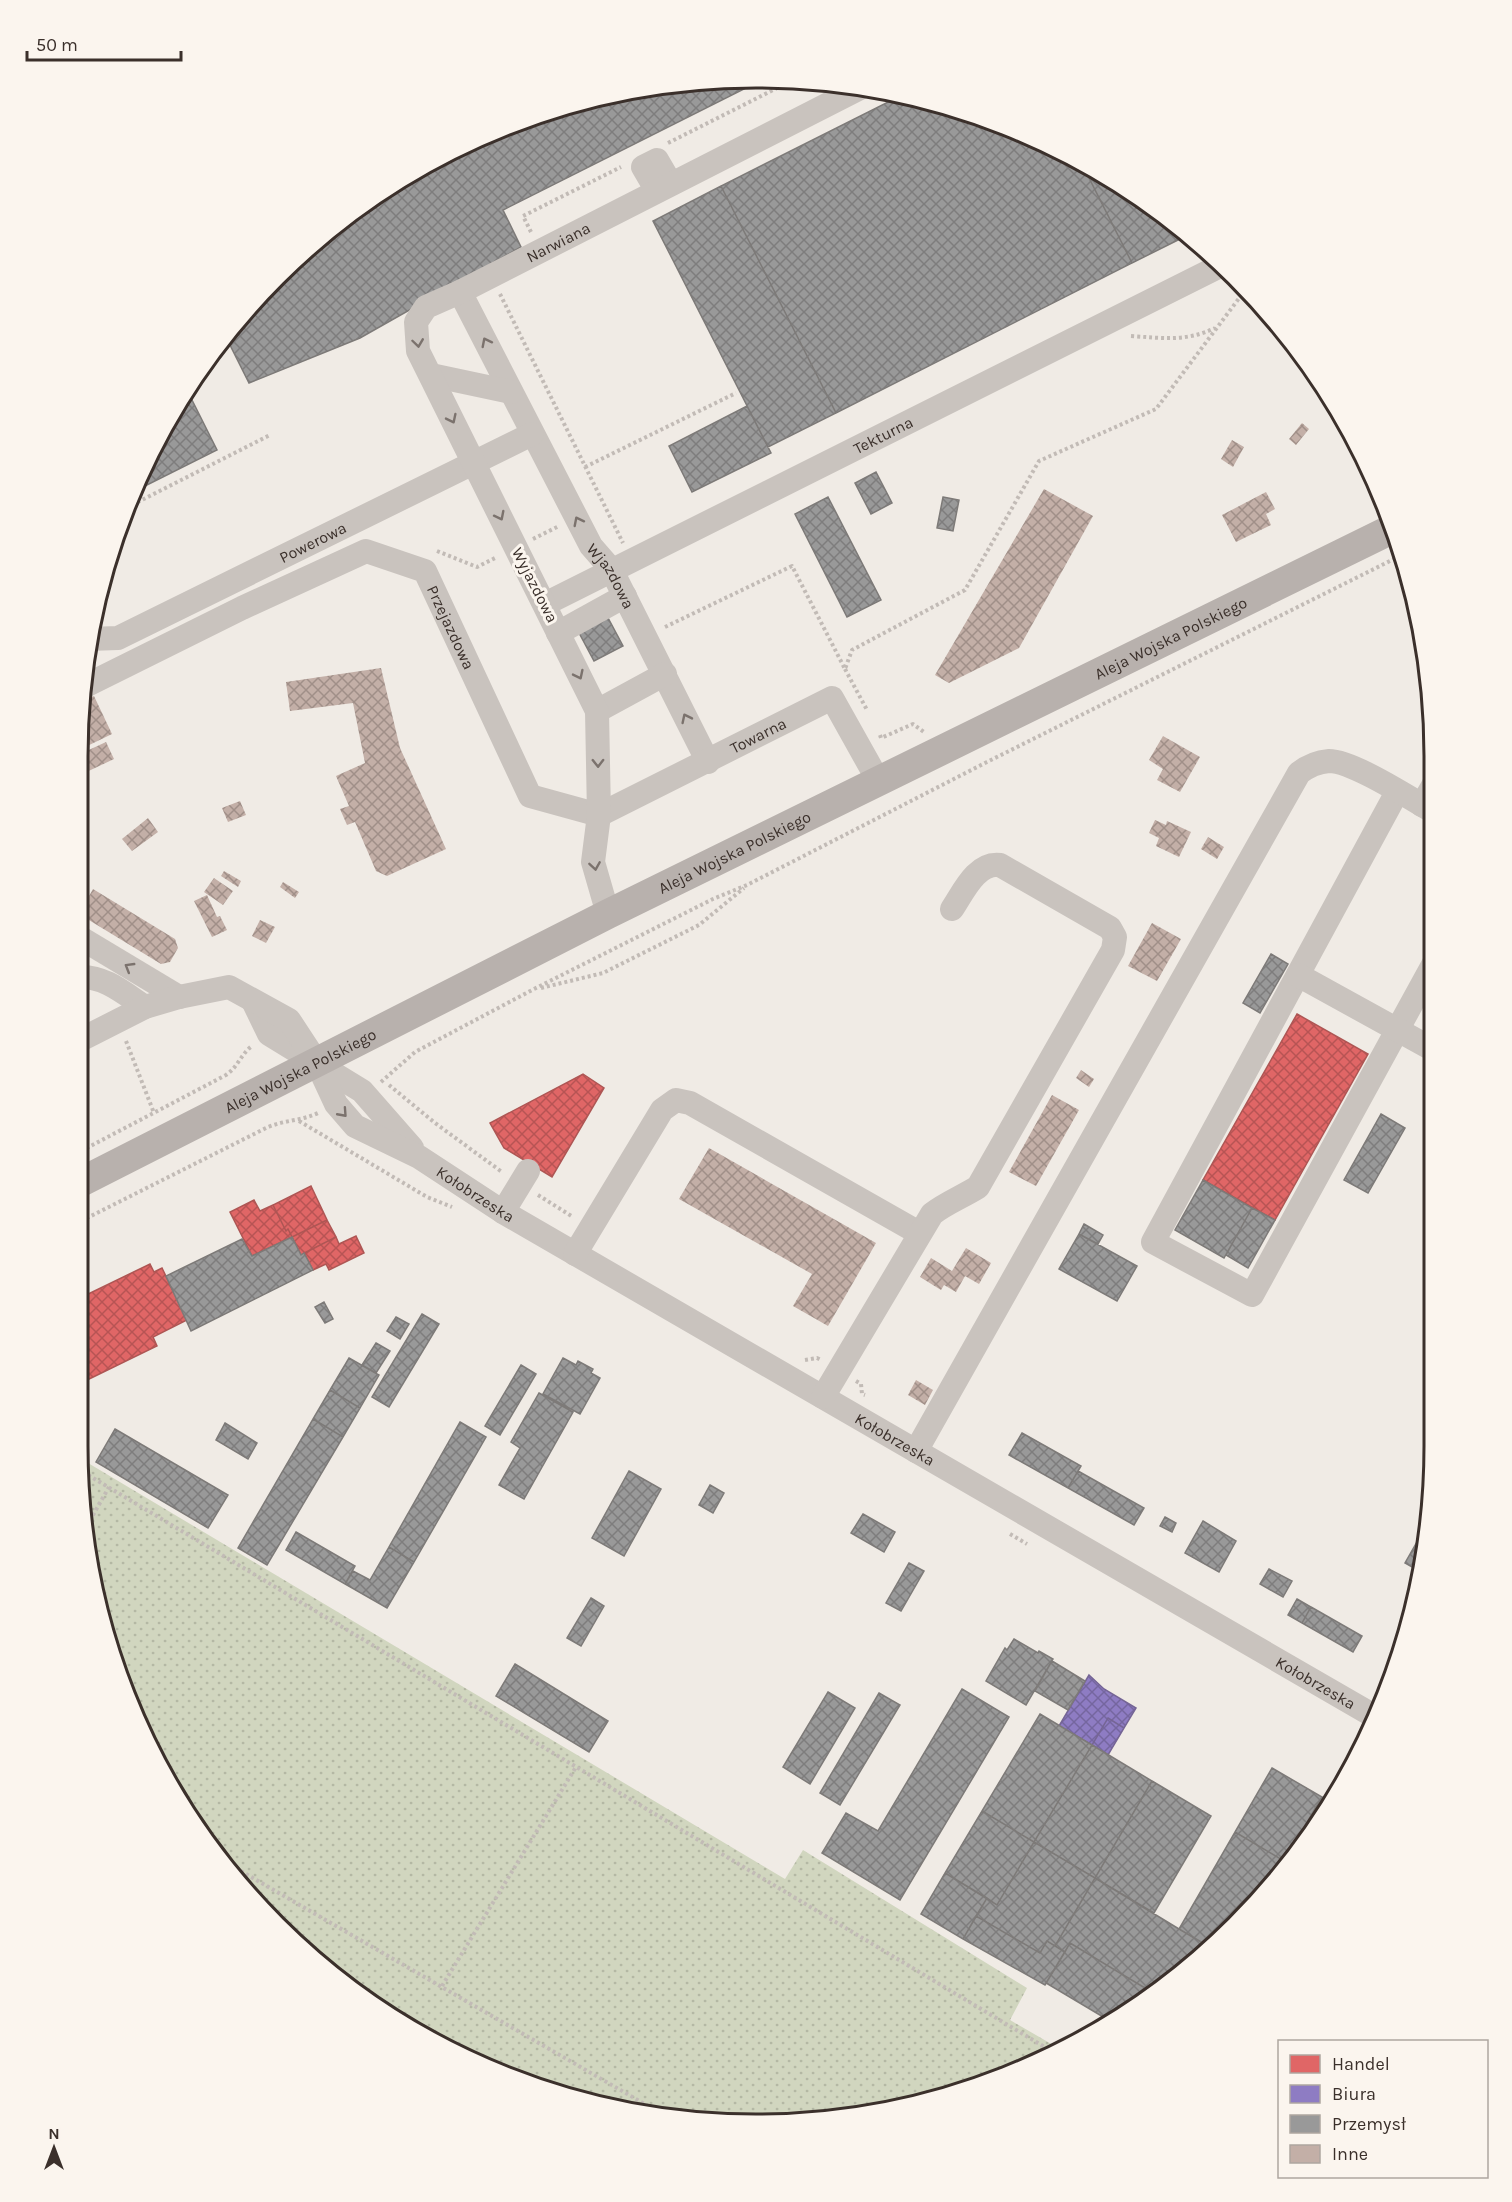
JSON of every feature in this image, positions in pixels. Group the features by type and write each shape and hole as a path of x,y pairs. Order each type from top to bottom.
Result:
{"main road":[{"name":"Aleja Wojska Polskiego","path":"88,1178 608,914 1385,533"}],"street":[{"name":"Narwiana","path":"460,292 847,95"},
{"name":"Tekturna","path":"544,604 1212,269"},
{"name":"Wjazdowa","path":"460,292 591,546 621,564 626,596 708,762"},
{"name":"Wyjazdowa","path":"460,292 426,307 416,322 418,351 597,711 599,815 593,862 608,914"},
{"path":"431,375 512,392"},
{"name":"Powerowa","path":"99,639 118,638 532,434"},
{"name":"Przejazdowa","path":"93,682 366,551 425,571 530,796 599,815"},
{"path":"558,633 626,596"},
{"path":"597,711 665,674"},
{"name":"Towarna","path":"599,815 832,698 879,782"},
{"path":"916,1451 1299,773 1310,765 1330,761 1352,768 1424,807"},
{"path":"1397,792 1153,1242 1252,1295 1424,982"},
{"path":"823,1397 932,1214 946,1203 963,1197 978,1187 1113,950 1115,937 1110,928 1000,865 992,864 978,872 952,909"},
{"path":"88,942 179,997"},
{"path":"1298,975 1424,1044"},
{"path":"88,977 103,980 146,1007"},
{"path":"88,1036 146,1007 179,997 229,987 289,1020 316,1061"},
{"path":"253,1001 269,1034"},
{"name":"Kołobrzeska","path":"269,1034 362,1091 419,1157 502,1212 1368,1712"},
{"path":"575,1254 662,1110 668,1103 676,1100 690,1103 758,1133 920,1233"},
{"path":"502,1212 525,1178"}],"path":[{"path":"667,144 775,89"},
{"path":"532,233 524,216 626,165"},
{"path":"491,276 585,467 621,564"},
{"path":"845,669 852,650 965,590 1039,461 1156,409 1240,297"},
{"path":"585,467 736,393"},
{"path":"139,502 270,435"},
{"path":"591,1227 525,1178 487,1163 408,1102 384,1080 415,1052 534,989 713,899 747,885 949,781 1394,559"},
{"path":"660,618 666,628 792,566 871,718"},
{"path":"876,728 881,738 913,724 924,731 949,781"},
{"path":"534,989 603,973 699,925 747,885"},
{"path":"119,1021 154,1113"},
{"path":"88,1147 235,1069 247,1050 269,1034"},
{"path":"88,1217 266,1128 309,1118"},
{"path":"801,1359 817,1359 839,1371 861,1384 862,1394 868,1397"},
{"path":"89,1476 1045,2047"},
{"path":"92,1516 109,1487"},
{"path":"442,1986 576,1767"},
{"path":"241,1870 645,2104"}],"green space":[{"path":"89,1463 785,1879 803,1850 1027,1988 1010,2020 1052,2044 1011,2063 929,2091 843,2108 756,2114 669,2108 583,2091 501,2063 422,2024 350,1976 284,1918 226,1852 178,1780 139,1701 111,1619 94,1533"}],"building: Handel":[{"path":"1297,1014 1368,1054 1275,1220 1203,1180"},
{"path":"583,1074 604,1088 552,1177 504,1148 490,1123"},
{"path":"311,1186 327,1220 292,1237 288,1229 286,1231 273,1205"},
{"path":"254,1200 260,1211 273,1205 286,1231 288,1229 292,1237 252,1256 230,1212"},
{"path":"327,1220 336,1237 301,1255 292,1237"},
{"path":"356,1236 364,1253 329,1270 326,1264 313,1270 304,1253 336,1237 339,1244"},
{"path":"150,1264 154,1272 162,1268 187,1320 153,1337 157,1346 88,1380 88,1294"}],"building: Biura":[{"path":"1089,1675 1104,1689 1136,1708 1124,1728 1108,1718 1092,1745 1059,1726"},
{"path":"1108,1718 1124,1728 1108,1755 1092,1745"}],"building: Przemysł":[{"path":"745,88 503,210 521,247 360,338 249,383 230,345 254,316 316,254 350,226 422,178 501,139 583,111 669,94"},
{"path":"889,102 929,111 1011,139 1089,177 1132,263 836,413 721,186"},
{"path":"1089,177 1127,201 1179,240 1132,263"},
{"path":"721,186 836,413 768,447 653,221"},
{"path":"192,400 217,450 146,486 157,461"},
{"path":"747,406 771,453 692,492 669,446"},
{"path":"876,472 892,503 871,514 855,483"},
{"path":"828,497 881,600 847,617 795,514"},
{"path":"943,497 959,500 953,531 937,528"},
{"path":"606,614 623,646 594,661 577,629"},
{"path":"1271,954 1288,964 1260,1013 1243,1003"},
{"path":"1381,1114 1405,1128 1368,1193 1344,1180"},
{"path":"1203,1180 1252,1208 1224,1258 1175,1230"},
{"path":"1252,1208 1275,1220 1248,1268 1226,1255"},
{"path":"1084,1224 1103,1235 1098,1244 1079,1234"},
{"path":"1079,1234 1137,1266 1117,1301 1059,1269"},
{"path":"292,1237 301,1255 304,1253 313,1270 191,1331 166,1276 242,1239 252,1256"},
{"path":"324,1302 333,1319 325,1323 315,1307"},
{"path":"422,1314 439,1324 389,1407 372,1397"},
{"path":"396,1317 409,1324 400,1339 387,1331"},
{"path":"376,1343 390,1351 376,1373 362,1365"},
{"path":"349,1358 379,1375 360,1408 330,1390"},
{"path":"563,1358 576,1365 578,1361 593,1369 591,1373 600,1378 580,1414 543,1394"},
{"path":"521,1365 536,1374 500,1435 485,1426"},
{"path":"330,1390 360,1408 343,1437 313,1419"},
{"path":"539,1393 573,1412 524,1499 499,1485 520,1448 511,1442"},
{"path":"313,1419 343,1437 267,1565 238,1548"},
{"path":"460,1422 486,1437 414,1562 389,1547"},
{"path":"225,1423 257,1443 248,1459 216,1440"},
{"path":"115,1429 228,1495 208,1528 96,1462"},
{"path":"1022,1433 1081,1466 1068,1488 1009,1455"},
{"path":"629,1471 661,1489 624,1556 592,1538"},
{"path":"1078,1471 1144,1508 1134,1525 1068,1488"},
{"path":"710,1485 724,1493 713,1513 699,1505"},
{"path":"863,1514 895,1532 884,1552 851,1533"},
{"path":"1165,1517 1176,1523 1172,1532 1160,1526"},
{"path":"1203,1521 1236,1541 1219,1572 1185,1553"},
{"path":"296,1532 355,1566 345,1584 286,1550"},
{"path":"1416,1543 1412,1567 1405,1563"},
{"path":"389,1547 414,1562 387,1608 345,1584 353,1571 370,1580"},
{"path":"909,1563 924,1571 901,1611 886,1603"},
{"path":"1269,1569 1292,1581 1283,1597 1260,1584"},
{"path":"591,1598 604,1606 581,1646 567,1638"},
{"path":"1297,1599 1311,1607 1302,1623 1288,1615"},
{"path":"1311,1607 1362,1636 1353,1652 1302,1623"},
{"path":"1014,1639 1053,1659 1026,1705 986,1681 1005,1648 1007,1650"},
{"path":"1052,1661 1085,1681 1068,1710 1035,1691"},
{"path":"515,1664 608,1721 589,1752 496,1696"},
{"path":"962,1689 1009,1717 900,1900 822,1853 846,1813 878,1831"},
{"path":"828,1692 855,1708 810,1784 783,1767"},
{"path":"879,1693 900,1705 840,1805 820,1793"},
{"path":"1040,1714 1092,1745 1034,1842 982,1811"},
{"path":"1092,1745 1152,1781 1095,1878 1034,1842"},
{"path":"1272,1768 1322,1797 1280,1859 1235,1832"},
{"path":"1152,1781 1211,1816 1154,1913 1095,1878"},
{"path":"1322,1797 1323,1798 1311,1817 1307,1823"},
{"path":"982,1811 1034,1842 997,1905 945,1873"},
{"path":"1235,1832 1280,1859 1228,1918 1202,1942 1179,1929"},
{"path":"1034,1842 1095,1878 1055,1946 1047,1941 1040,1953 976,1916 987,1898 997,1905"},
{"path":"945,1873 987,1898 963,1939 921,1914"},
{"path":"1095,1878 1202,1942 1145,1988 1070,1943 1065,1952 1055,1946"},
{"path":"976,1916 1040,1953 1047,1941 1065,1952 1045,1985 963,1939"},
{"path":"1070,1943 1145,1988 1102,2016 1046,1983"}],"building: Inne":[{"path":"1302,423 1309,429 1296,445 1289,439"},
{"path":"1232,440 1244,447 1233,467 1221,459"},
{"path":"1044,489 1093,516 1019,648 949,683 935,675"},
{"path":"1266,492 1275,509 1266,514 1271,525 1236,542 1222,515"},
{"path":"381,668 400,748 446,849 387,876 376,871 355,822 347,825 340,809 349,806 336,776 365,763 353,703 290,711 286,682"},
{"path":"94,696 112,734 88,745 90,712 91,697"},
{"path":"1163,736 1200,757 1180,792 1157,780 1163,769 1149,760"},
{"path":"106,742 114,759 88,771 88,750"},
{"path":"240,801 246,815 228,822 222,808"},
{"path":"148,818 158,832 132,851 122,839"},
{"path":"1155,820 1166,825 1167,821 1191,832 1179,857 1156,846 1159,838 1149,833"},
{"path":"1208,837 1224,847 1217,859 1201,849"},
{"path":"224,871 241,881 238,887 221,876"},
{"path":"214,878 233,891 223,905 204,892"},
{"path":"283,882 299,892 295,898 280,887"},
{"path":"93,889 175,939 178,948 170,962 161,964 88,919 88,898"},
{"path":"207,895 217,917 220,916 227,930 212,937 194,901"},
{"path":"260,920 275,927 266,943 252,936"},
{"path":"1152,923 1181,939 1157,981 1128,966"},
{"path":"1081,1070 1094,1079 1089,1087 1076,1078"},
{"path":"1052,1095 1079,1110 1036,1186 1009,1172"},
{"path":"709,1148 876,1243 828,1326 793,1306 812,1274 679,1199"},
{"path":"966,1248 991,1263 979,1284 965,1276 956,1292 944,1285 941,1290 920,1277 931,1258 952,1271"},
{"path":"916,1380 933,1390 925,1405 908,1395"}]}
